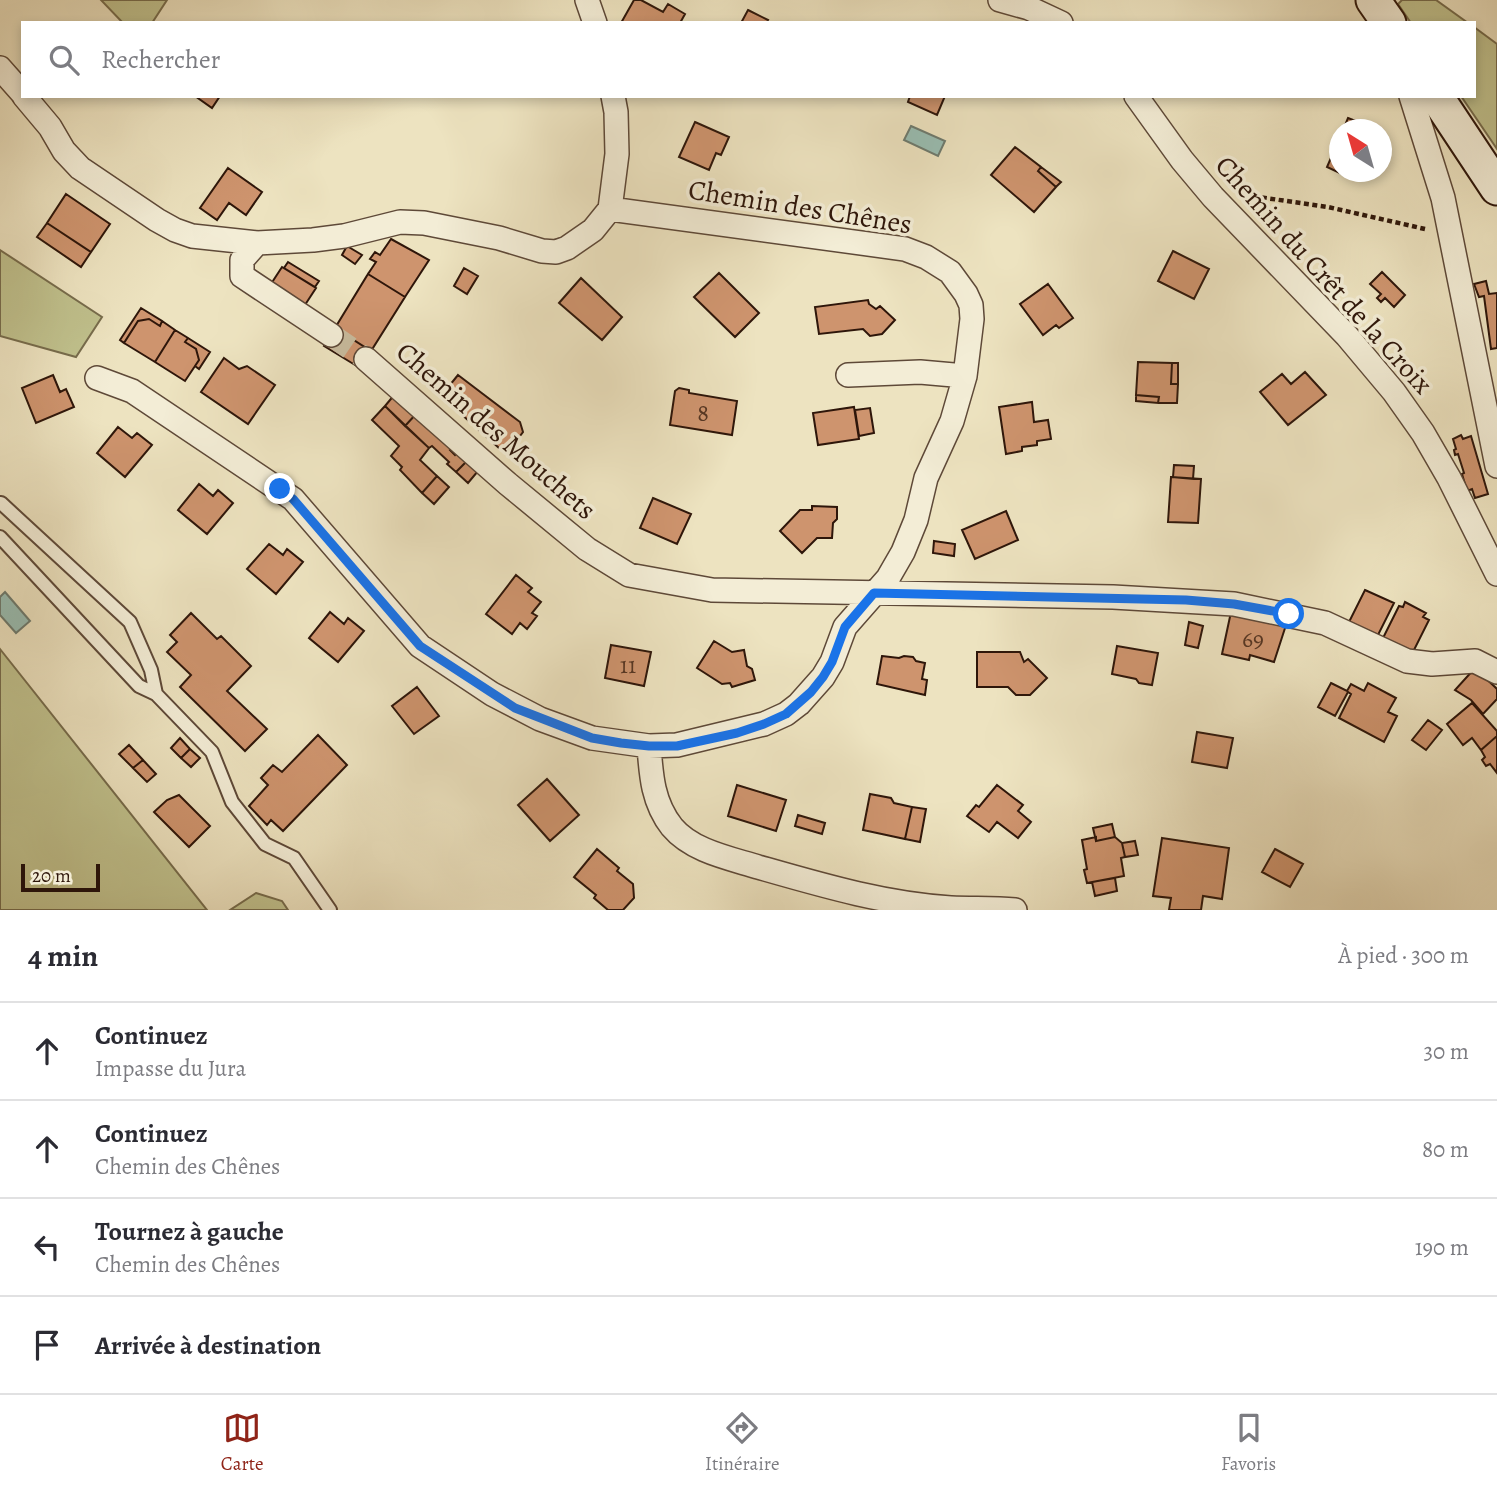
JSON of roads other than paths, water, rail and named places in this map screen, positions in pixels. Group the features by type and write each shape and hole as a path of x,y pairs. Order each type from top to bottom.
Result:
{"main road":[{"path":"1373,0 1388,21"},
{"path":"1437,98 1497,188"}],"street":[{"path":"587,0 595,21"},
{"path":"1000,0 1029,8 1057,21"},
{"path":"0,68 21,92"},
{"path":"26,98 50,127 64,151 80,168 157,220 192,236 257,243 344,236 400,222 424,223 556,252 567,248 593,230 610,209 617,154 613,98"},
{"name":"Chemin du Crêt de la Croix","path":"1137,98 1182,160 1213,197 1347,336 1394,392 1443,467 1497,574"},
{"path":"1412,98 1436,173 1497,466"},
{"name":"Chemin des Chênes","path":"97,378 132,391 293,499 420,646 515,708 592,738 649,746 677,746 737,733 786,714 811,692 832,662 845,627 888,578 910,536 926,478 952,421 965,376 971,341 971,305 950,272 926,257 905,249 610,209"},
{"path":"257,243 242,260 242,276 331,335"},
{"name":"Chemin des Mouchets","path":"366,359 508,484 587,548 629,575 712,590 874,593"},
{"path":"848,375 920,372 965,376"},
{"path":"874,593 1186,600 1234,604 1289,614 1342,630 1407,661 1432,664 1475,661 1497,672"},
{"path":"649,746 655,794 663,814 680,834 701,847 803,880 864,895 950,908 1016,910"}],"lane":[{"path":"1,503 130,622 151,670 156,694"},
{"path":"0,537 139,686 156,694 212,752 232,802 265,844 294,858 330,910"}],"water":[{"path":"911,126 945,141 938,156 904,140"},
{"path":"5,592 30,621 16,633 0,615 0,597"}],"tunnel":[{"path":"331,335 366,359"}]}
